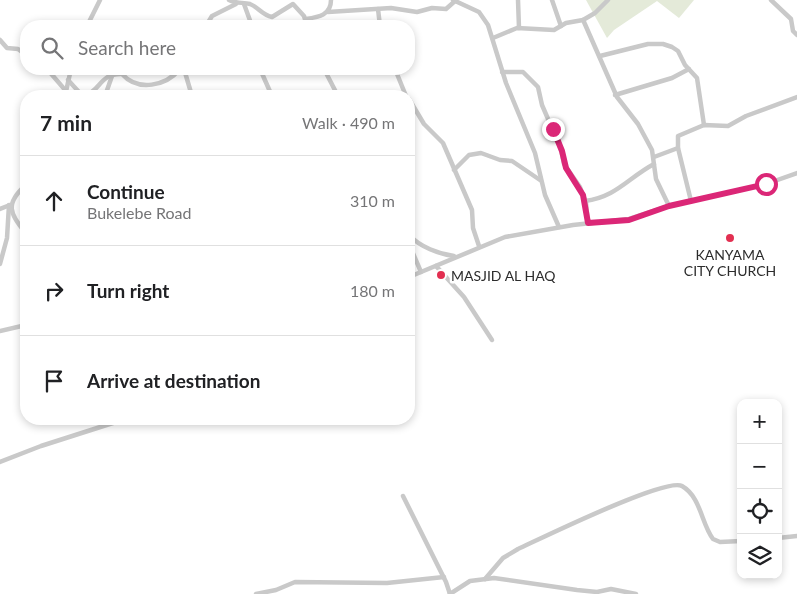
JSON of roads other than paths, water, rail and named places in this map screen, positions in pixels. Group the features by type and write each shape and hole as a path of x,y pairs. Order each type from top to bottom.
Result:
{"street":[{"path":"90,20 100,0"},
{"path":"230,0 236,4"},
{"path":"328,12 331,0"},
{"path":"210,20 212,16 236,4 248,3 262,14 273,17 293,4 306,19 318,17 328,12 395,8 417,12 432,8 443,9 454,0 480,13 493,38 502,72 534,149 540,180 559,227"},
{"path":"518,0 519,28"},
{"path":"552,0 561,26"},
{"path":"493,38 519,28 554,30 566,22 584,20 595,13 608,0"},
{"path":"772,0 791,19 793,32 797,35"},
{"path":"248,3 251,20"},
{"path":"378,9 379,20"},
{"path":"584,20 615,95 638,124 654,157 656,179 669,206"},
{"path":"0,40 7,48 20,50"},
{"path":"600,56 648,44 663,44 678,51 685,65 697,79 704,125"},
{"path":"615,95 672,78 690,69"},
{"path":"502,72 508,74 524,72 537,85 542,105 562,151 566,168 580,187 585,201 588,223"},
{"path":"51,75 62,90"},
{"path":"66,90 69,75"},
{"path":"95,90 101,80 117,75"},
{"path":"123,75 132,83 153,84 167,80 173,75"},
{"path":"186,75 190,90"},
{"path":"263,75 269,90"},
{"path":"327,75 335,90"},
{"path":"397,75 404,90"},
{"path":"107,90 112,76"},
{"path":"68,80 77,90"},
{"path":"691,201 678,148 678,136 704,125 725,127 742,118 797,97"},
{"path":"415,109 424,124 442,142 472,210 473,228 479,246"},
{"path":"654,157 678,148"},
{"path":"454,170 469,155 481,153 500,160 512,161 540,180"},
{"path":"585,201 610,195 623,187 635,175 654,164"},
{"path":"415,274 479,246 505,237 588,223 629,220 669,206 766,184 797,173"},
{"path":"0,264 7,238 10,205 14,196 20,190"},
{"path":"0,209 10,205"},
{"path":"10,205 20,225"},
{"path":"415,240 425,247 443,255 455,257"},
{"path":"415,258 421,272"},
{"path":"436,266 464,297 492,340"},
{"path":"0,331 20,326"},
{"path":"0,462 101,425"},
{"path":"485,578 499,562 518,549 620,503 670,485 682,486 690,494 701,511 713,539 720,542 737,541"},
{"path":"403,496 444,578 450,594 470,581 485,578 594,592 612,589 636,594"},
{"path":"782,538 797,536"},
{"path":"256,594 277,592 295,582 387,583 444,578"}],"place":[{"name":"KANYAMA CITY CHURCH","path":"730,238"},
{"name":"MASJID AL HAQ","path":"441,275"}]}
